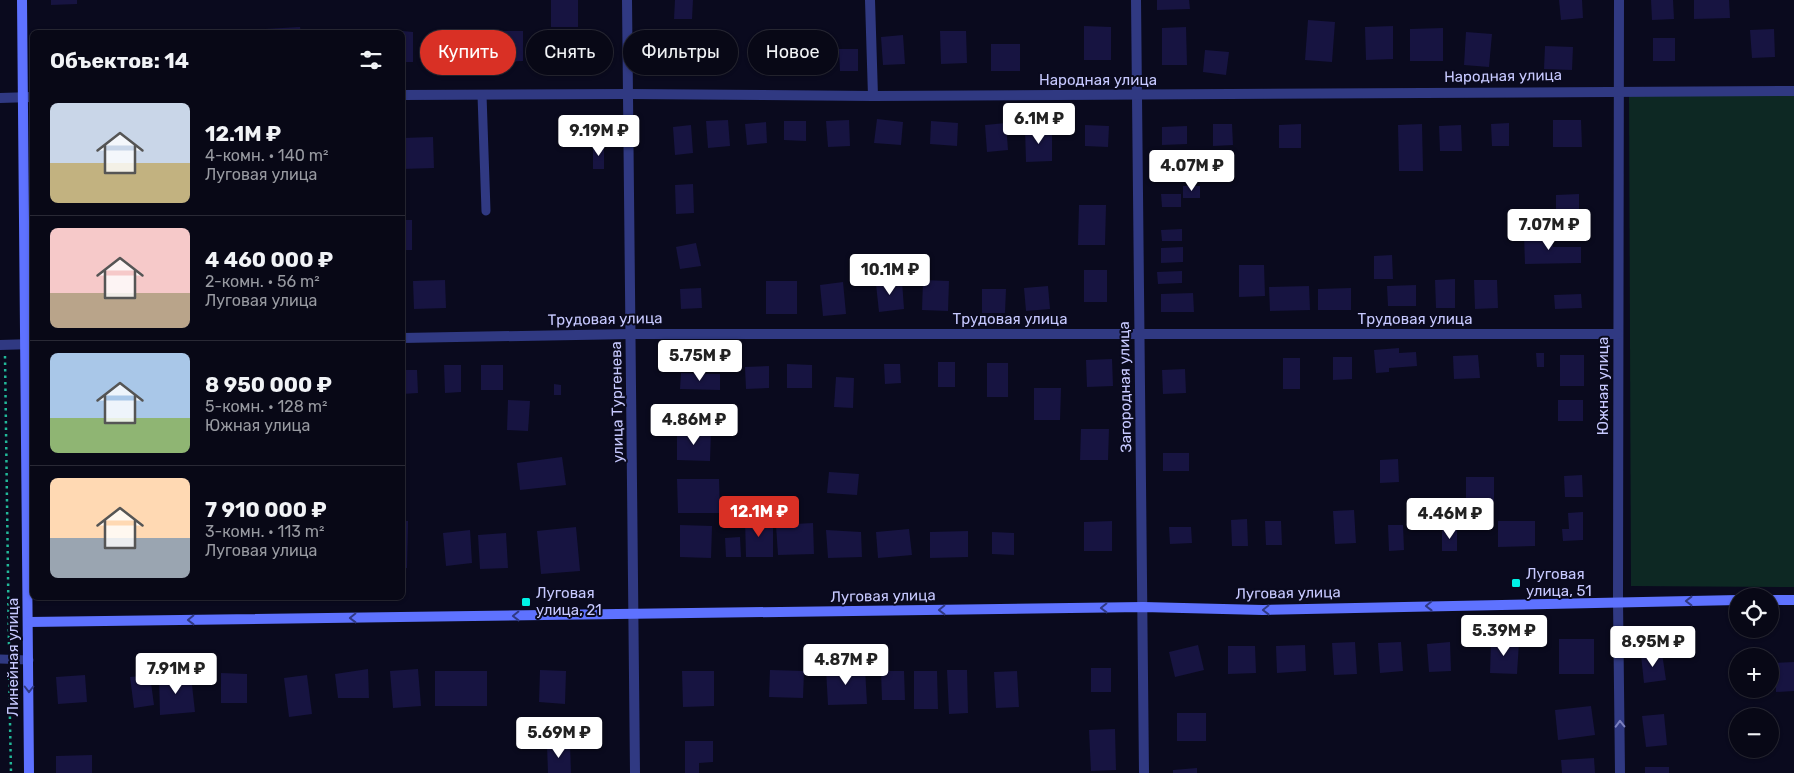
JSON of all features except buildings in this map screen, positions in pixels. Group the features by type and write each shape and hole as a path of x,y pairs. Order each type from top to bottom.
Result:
{"street":[{"name":"Линейная улица","path":"22,0 28,97 29,773"},
{"name":"улица Тургенева","path":"627,0 634,773"},
{"path":"870,0 873,96"},
{"name":"Загородная улица","path":"1136,0 1144,773"},
{"name":"Южная улица","path":"1619,0 1618,601 1620,773"},
{"name":"Народная улица","path":"405,95 873,96 1619,90 1794,91"},
{"path":"0,98 28,97"},
{"name":"Трудовая улица","path":"405,338 631,334 1618,334"},
{"path":"2,345 29,345"},
{"name":"Луговая улица","path":"28,622 1143,607 1272,610 1729,600"},
{"path":"1779,600 1794,600"}],"lane":[{"path":"482,95 486,210"},
{"path":"5,659 29,660"}],"path":[{"path":"2,345 5,659 11,773"}],"green space":[{"path":"1629,96 1794,96 1794,587 1631,586"}],"place":[{"name":"Луговая улица, 51","path":"1516,583"},
{"name":"Луговая улица, 21","path":"526,602"}]}
